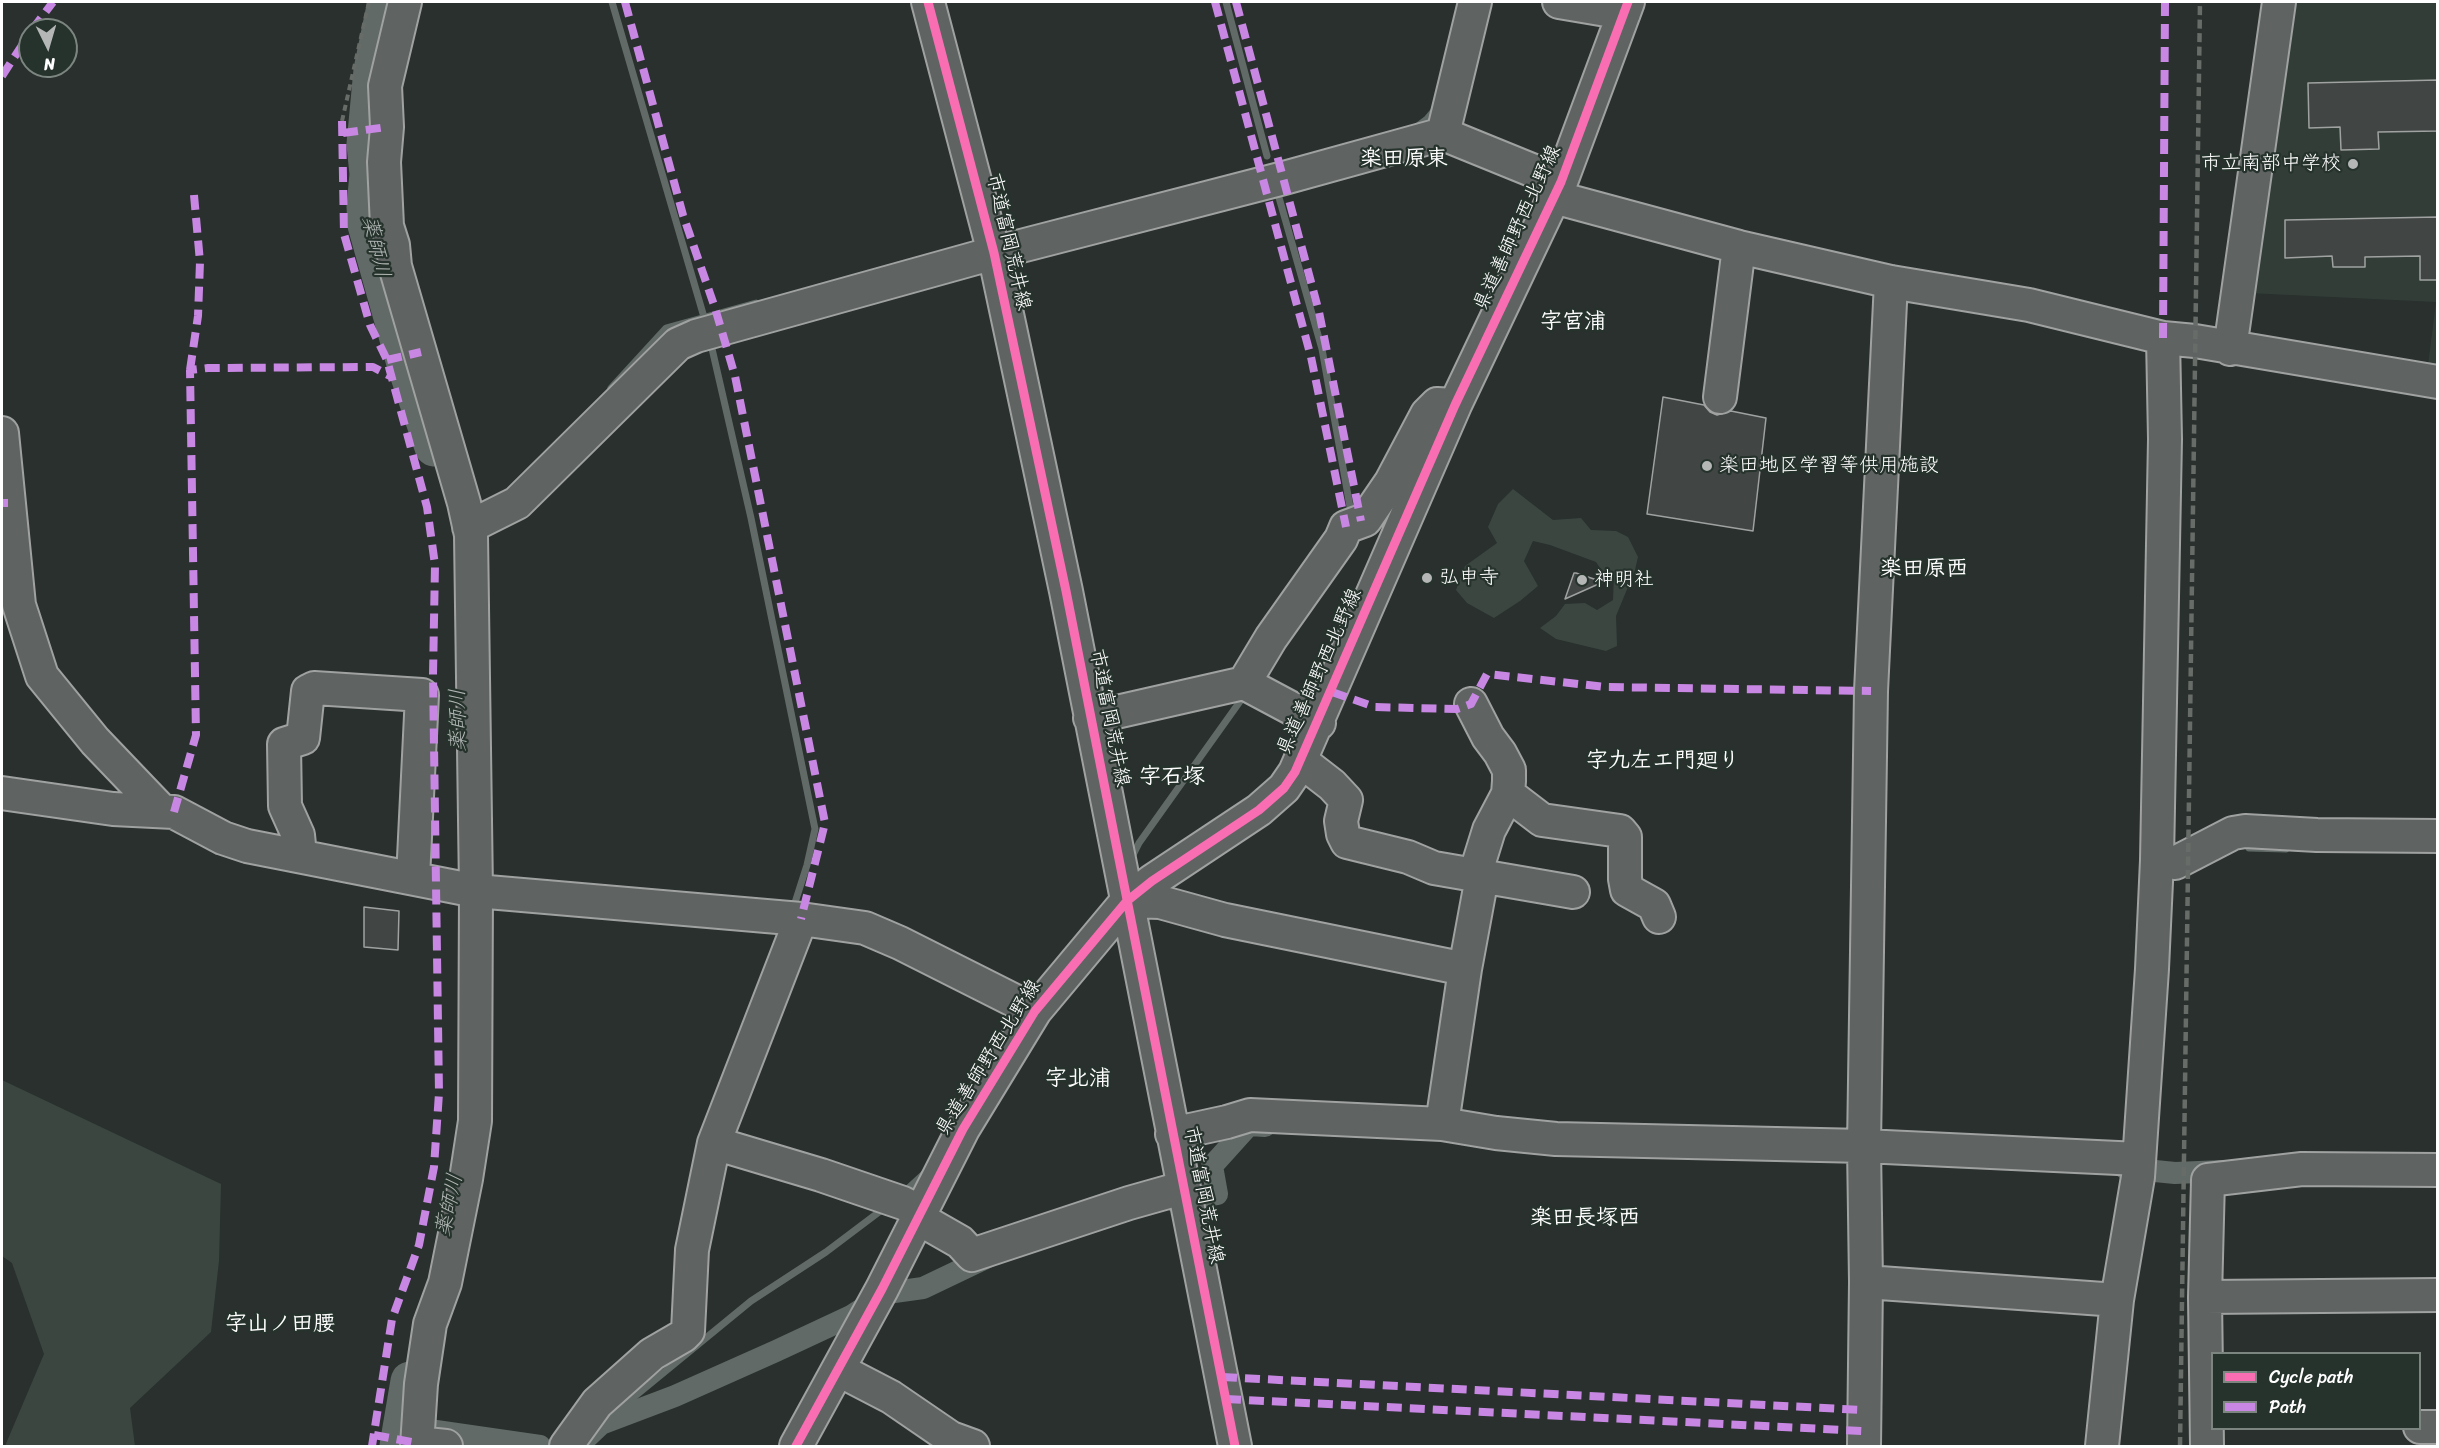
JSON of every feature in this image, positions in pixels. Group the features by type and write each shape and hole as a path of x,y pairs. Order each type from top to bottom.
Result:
{"street":[{"path":"405,2 385,86 387,127 384,162 387,226 393,245 395,266 467,515 476,891 475,1121 445,1283 430,1324 421,1384 427,1445"},
{"name":"市道富岡荒井線","path":"928,2 991,241 1090,718 1235,1446"},
{"path":"1443,134 1475,2"},
{"path":"1559,2 1626,7"},
{"path":"2230,349 2279,2"},
{"name":"県道善師野西北野線","path":"796,1446 876,1300 1025,1005 1127,901 1152,881 1259,810 1284,788 1301,761 1455,405 1557,189 1626,7"},
{"path":"467,515 517,503 678,344 991,241 1284,178 1443,134 1557,189 1739,247 1891,282 2029,304 2163,338 2438,382"},
{"path":"1720,397 1739,247"},
{"path":"1864,1446 1871,691 1891,282"},
{"path":"2102,1446 2117,1300 2139,1168 2157,860 2165,439 2163,338"},
{"path":"1090,718 1244,683 1271,638 1341,539 1346,527 1365,520 1391,482 1427,414 1437,404 1455,405"},
{"path":"2,441 19,605 42,676 95,741 161,810"},
{"path":"1244,683 1318,723"},
{"path":"300,855 298,835 285,806 284,744 303,738 308,691 314,688 422,695 427,881"},
{"path":"1443,1124 1479,876 1488,831 1508,794 1509,770 1471,704"},
{"path":"1301,761 1332,785 1346,800 1341,821 1347,842 1408,857 1434,868 1573,892"},
{"path":"2,793 112,809 174,812 235,843 476,891 790,918 865,928 1025,1005"},
{"path":"1508,794 1542,820 1620,831 1625,837 1627,890 1654,905 1659,917"},
{"path":"2157,860 2175,863 2233,833 2245,831 2317,835 2438,836"},
{"path":"1127,901 1160,902 1225,920 1465,969"},
{"path":"567,1446 597,1403 652,1354 688,1331 692,1250 714,1143 790,918"},
{"path":"1172,1134 1250,1115 1443,1124 1496,1134 1556,1139 2139,1168"},
{"path":"714,1143 821,1175 903,1203 960,1242 972,1256 1129,1203 1184,1196"},
{"path":"2208,1434 2205,1297 2208,1180 2302,1169 2438,1170"},
{"path":"1866,1282 2117,1300"},
{"path":"2205,1297 2438,1295"},
{"path":"839,1370 891,1397 951,1438 973,1446"},
{"path":"2421,1427 2438,1427"}],"path":[{"path":"342,121 369,2"}],"shaded area":[{"name":"市立南部中学校","path":"2293,2 2437,2 2437,375 2427,373 2436,302 2248,293"},
{"path":"1513,489 1553,520 1581,518 1591,530 1616,531 1628,537 1638,557 1616,616 1617,646 1606,651 1556,639 1540,628 1556,616 1565,604 1585,603 1597,610 1613,600 1614,575 1602,571 1596,562 1550,545 1533,541 1524,561 1538,586 1494,618 1467,603 1456,590 1465,566 1497,543 1488,527 1498,504"},
{"path":"2,1080 221,1184 219,1261 211,1332 130,1408 135,1446 5,1446 44,1354 12,1263 2,1256"}],"building":[{"path":"2438,80 2438,131 2378,132 2379,149 2341,150 2340,127 2309,128 2308,83"},
{"path":"2438,217 2438,280 2420,280 2420,256 2365,257 2365,267 2333,267 2332,256 2285,258 2285,220"},
{"name":"楽田地区学習等供用施設","path":"1663,397 1704,405 1710,412 1717,415 1731,411 1766,418 1753,531 1647,514"},
{"path":"1574,573 1576,573 1603,582 1565,599"},
{"path":"364,907 399,911 398,950 364,947"}],"waterway":[{"name":"薬師川","path":"387,2 373,70 366,144 369,174 367,225 407,367 434,447"},
{"path":"612,2 706,324"},
{"path":"1226,2 1267,156"},
{"path":"1415,128 1437,107"},
{"path":"1278,194 1322,349 1352,518"},
{"path":"611,388 666,328 756,303"},
{"path":"710,340 751,518 815,829 807,865 792,912"},
{"path":"1130,861 1139,843 1246,693"},
{"path":"2249,848 2286,849"},
{"path":"992,1052 1013,1018"},
{"path":"1173,1200 1217,1194 1212,1166 1249,1125 1265,1126"},
{"path":"2125,1168 2175,1173 2223,1171"},
{"path":"903,1193 928,1170"},
{"path":"601,1424 751,1301 826,1252 887,1206"},
{"path":"581,1443 601,1424 675,1396 776,1351 851,1316 887,1293 923,1288 992,1255"},
{"name":"薬師川","path":"399,1446 410,1381"},
{"path":"433,1439 436,1431 540,1446"}],"railway":[{"path":"2180,1446 2200,2"}],"marked path":[{"path":"41,18 53,2"},
{"path":"625,2 683,215 715,308 735,376 825,823 801,919"},
{"path":"1215,2 1311,357 1346,527"},
{"path":"1236,2 1319,312 1361,521"},
{"path":"2163,338 2165,2"},
{"path":"2,76 18,51"},
{"path":"342,121 344,234 370,325 387,360 427,507 435,565 433,675 439,1093 434,1167 419,1245 392,1319 372,1446"},
{"path":"343,133 387,127"},
{"path":"190,370 198,316 200,262 194,195"},
{"path":"387,360 421,352"},
{"path":"174,812 196,735 190,370 373,367 390,376"},
{"path":"2,503 8,503"},
{"path":"1332,692 1375,707 1457,709 1471,704 1487,674 1606,687 1871,691"},
{"path":"1222,1377 1863,1410"},
{"path":"1226,1399 1863,1431"},
{"path":"374,1435 417,1443"}],"cycle path":[{"path":"928,2 994,253 1066,591 1235,1446"},
{"path":"796,1446 882,1289 963,1129 1035,1011 1127,901 1152,881 1259,810 1284,788 1295,772 1455,405 1561,182 1628,2"}],"place":[{"name":"市立南部中学校","path":"2353,164"},
{"name":"楽田地区学習等供用施設","path":"1707,466"},
{"name":"弘申寺","path":"1427,578"},
{"name":"神明社","path":"1582,580"}],"district":[{"name":"楽田原東","path":"1404,159"},
{"name":"字宮浦","path":"1573,322"},
{"name":"楽田原西","path":"1924,569"},
{"name":"字九左エ門廻り","path":"1663,761"},
{"name":"字石塚","path":"1172,777"},
{"name":"字北浦","path":"1078,1079"},
{"name":"楽田長塚西","path":"1585,1218"},
{"name":"字山ノ田腰","path":"280,1324"}]}
